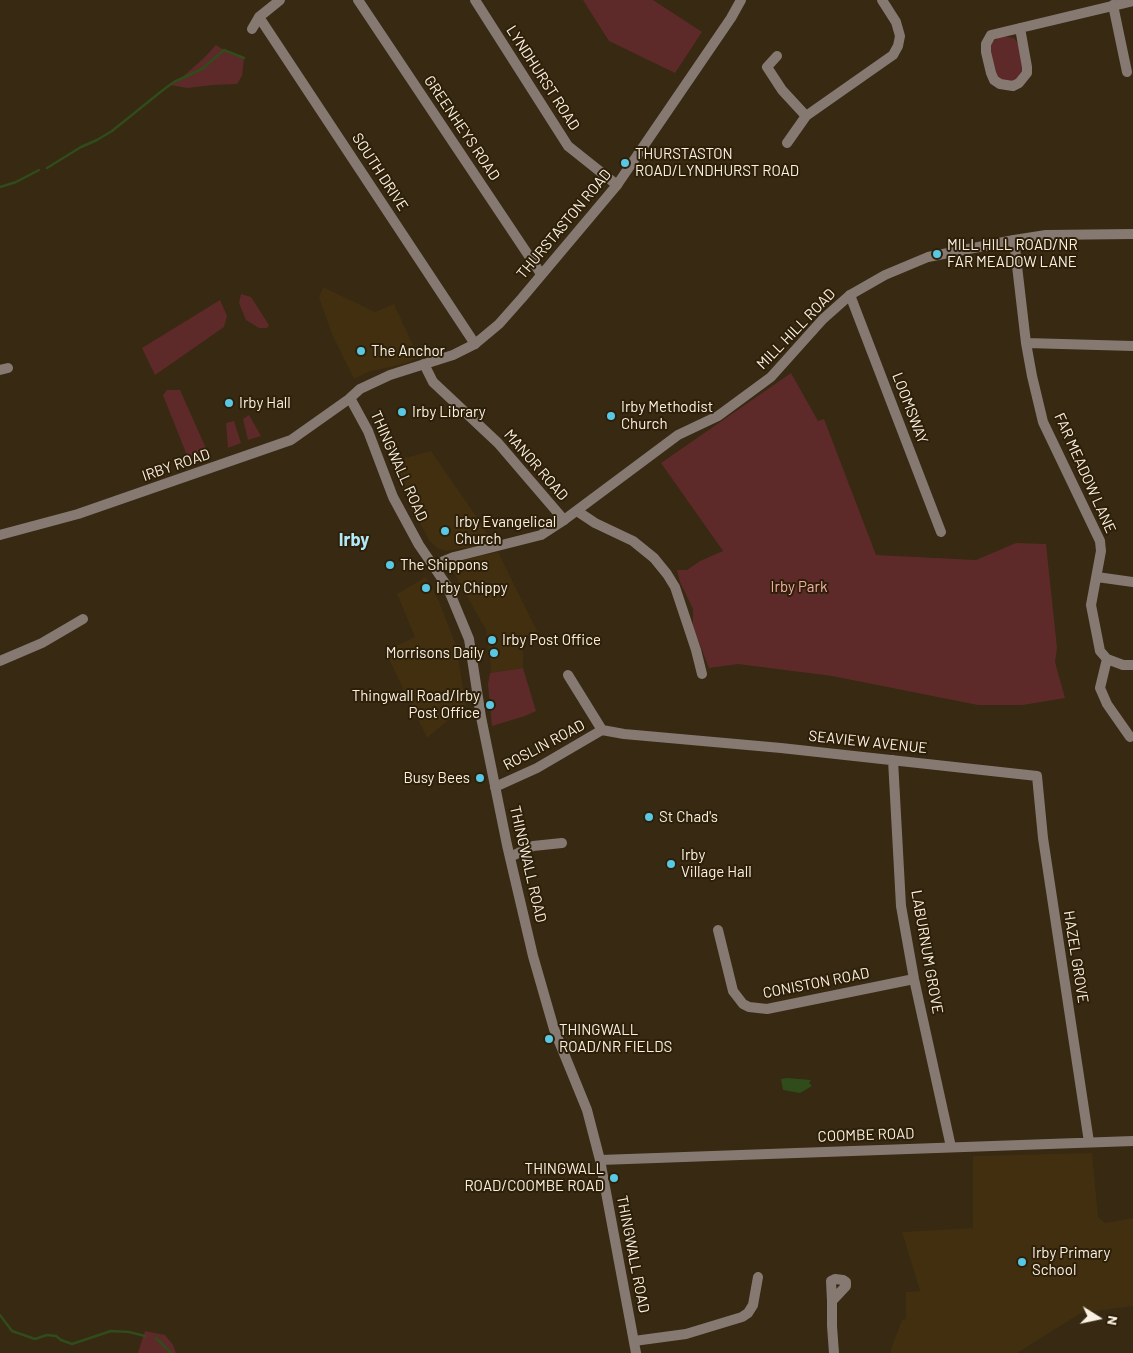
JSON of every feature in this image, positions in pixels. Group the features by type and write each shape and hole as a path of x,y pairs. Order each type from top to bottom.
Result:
{"street":[{"path":"252,29 259,17 280,0"},
{"name":"GREENHEYS ROAD","path":"358,0 541,274"},
{"name":"LYNDHURST ROAD","path":"475,0 568,146 617,185"},
{"name":"THURSTASTON ROAD","path":"350,398 360,389 390,375 453,355 475,344 498,324 617,185 701,63 741,0"},
{"path":"787,143 806,116 893,55 898,46 900,36 896,22 882,0"},
{"path":"1020,28 1027,73 1019,83 1013,86 1000,84 994,80 986,52 988,38 991,35 1133,0"},
{"path":"1113,5 1127,72"},
{"name":"SOUTH DRIVE","path":"259,17 475,344"},
{"path":"777,56 767,67 782,90 806,116"},
{"name":"MILL HILL ROAD","path":"432,566 454,557 541,535 577,511 678,436 718,416 771,377 823,319 850,295 885,275 928,257 1014,240 1068,234 1133,234"},
{"name":"FAR MEADOW LANE","path":"1014,240 1026,343 1044,422 1100,541 1101,551 1091,605 1100,651 1106,658"},
{"name":"LOOMSWAY","path":"850,295 941,532"},
{"path":"1026,343 1133,346"},
{"name":"MANOR ROAD","path":"424,364 433,382 498,443 564,520"},
{"name":"IRBY ROAD","path":"0,535 78,514 291,440 350,398"},
{"name":"THINGWALL ROAD","path":"350,398 368,431 393,497 432,566 446,586 469,639 481,718 495,788 533,956 554,1030 587,1110 600,1160 636,1353"},
{"path":"577,511 595,523 633,541 654,558 667,574 675,587 702,674"},
{"path":"1097,577 1133,582"},
{"path":"0,661 42,643 83,619"},
{"path":"1130,737 1107,704 1100,688 1106,658 1123,665 1133,665"},
{"path":"568,675 602,730"},
{"name":"ROSLIN ROAD","path":"495,788 537,768 602,730 695,740"},
{"name":"SEAVIEW AVENUE","path":"695,740 1037,776"},
{"name":"LABURNUM GROVE","path":"894,760 900,906 914,980 951,1147"},
{"name":"HAZEL GROVE","path":"1037,776 1043,838 1089,1142"},
{"path":"510,857 533,846 562,843"},
{"name":"CONISTON ROAD","path":"718,930 733,991 743,1004 749,1008 767,1009 914,980"},
{"name":"COOMBE ROAD","path":"600,1160 1133,1141"},
{"path":"634,1341 686,1334 742,1317 753,1306 758,1277"},
{"path":"832,1301 834,1353"}],"shaded area":[{"path":"323,287 375,312 394,304 419,358 403,364 368,372 354,379 332,334 319,298"},
{"path":"431,451 493,543 446,551 439,549 430,542 400,485 393,461"},
{"path":"498,552 538,633 523,638 523,668 490,673 486,630 453,571 455,562"},
{"path":"426,577 439,601 456,645 466,705 427,738 385,651 415,637 397,594"},
{"path":"781,1079 811,1080 809,1083 812,1086 800,1093 783,1090"},
{"name":"Irby Primary School","path":"1092,1153 1098,1217 1105,1223 1133,1218 1133,1306 1081,1313 1017,1353 891,1353 902,1320 906,1319 906,1292 920,1291 902,1232 973,1228 973,1156"}],"green space":[{"path":"583,0 653,0 702,32 675,73 609,41"},
{"path":"1002,36 1014,38 1018,44 1023,66 1022,74 1013,82 999,79 995,74 990,49 991,44"},
{"path":"216,45 244,58 242,76 237,84 187,88 170,85 179,80"},
{"path":"241,294 251,297 269,325 267,328 259,328 246,320 239,303"},
{"path":"220,300 227,316 224,327 155,375 142,348"},
{"name":"Irby Park","path":"791,373 818,421 824,419 876,555 976,560 1016,543 1046,544 1057,648 1055,662 1065,698 1023,705 978,705 832,676 738,664 709,668 693,627 693,609 680,582 677,570 687,570 700,561 723,551 661,463"},
{"path":"167,390 180,390 209,455 190,463 163,395"},
{"path":"249,415 261,436 248,440 243,419"},
{"path":"234,421 241,443 228,448 226,423"},
{"path":"523,668 536,711 492,726 488,684 490,673"},
{"path":"145,1331 165,1335 173,1345 176,1353 138,1353"}],"waterway":[{"path":"47,168 112,131 174,82 202,69 224,50 244,58"},
{"path":"0,187 16,182 39,170"},
{"path":"0,1315 12,1331 35,1339 47,1335 56,1336 72,1344 111,1331 129,1332 145,1336"},
{"path":"156,1338 171,1353"}],"place":[{"name":"THURSTASTON ROAD/LYNDHURST ROAD","path":"625,163"},
{"name":"MILL HILL ROAD/NR FAR MEADOW LANE","path":"937,254"},
{"name":"The Anchor","path":"361,351"},
{"name":"Irby Hall","path":"229,403"},
{"name":"Irby Library","path":"402,412"},
{"name":"Irby Methodist Church","path":"611,416"},
{"name":"Irby Evangelical Church","path":"445,531"},
{"name":"The Shippons","path":"390,565"},
{"name":"Irby Chippy","path":"426,588"},
{"name":"Irby Post Office","path":"492,640"},
{"name":"Morrisons Daily","path":"494,653"},
{"name":"Thingwall Road/Irby Post Office","path":"490,705"},
{"name":"Busy Bees","path":"480,778"},
{"name":"St Chad's","path":"649,817"},
{"name":"Irby Village Hall","path":"671,864"},
{"name":"THINGWALL ROAD/NR FIELDS","path":"549,1039"},
{"name":"THINGWALL ROAD/COOMBE ROAD","path":"614,1178"},
{"name":"Irby Primary School","path":"1022,1262"}],"district":[{"name":"Irby","path":"354,540"}]}
